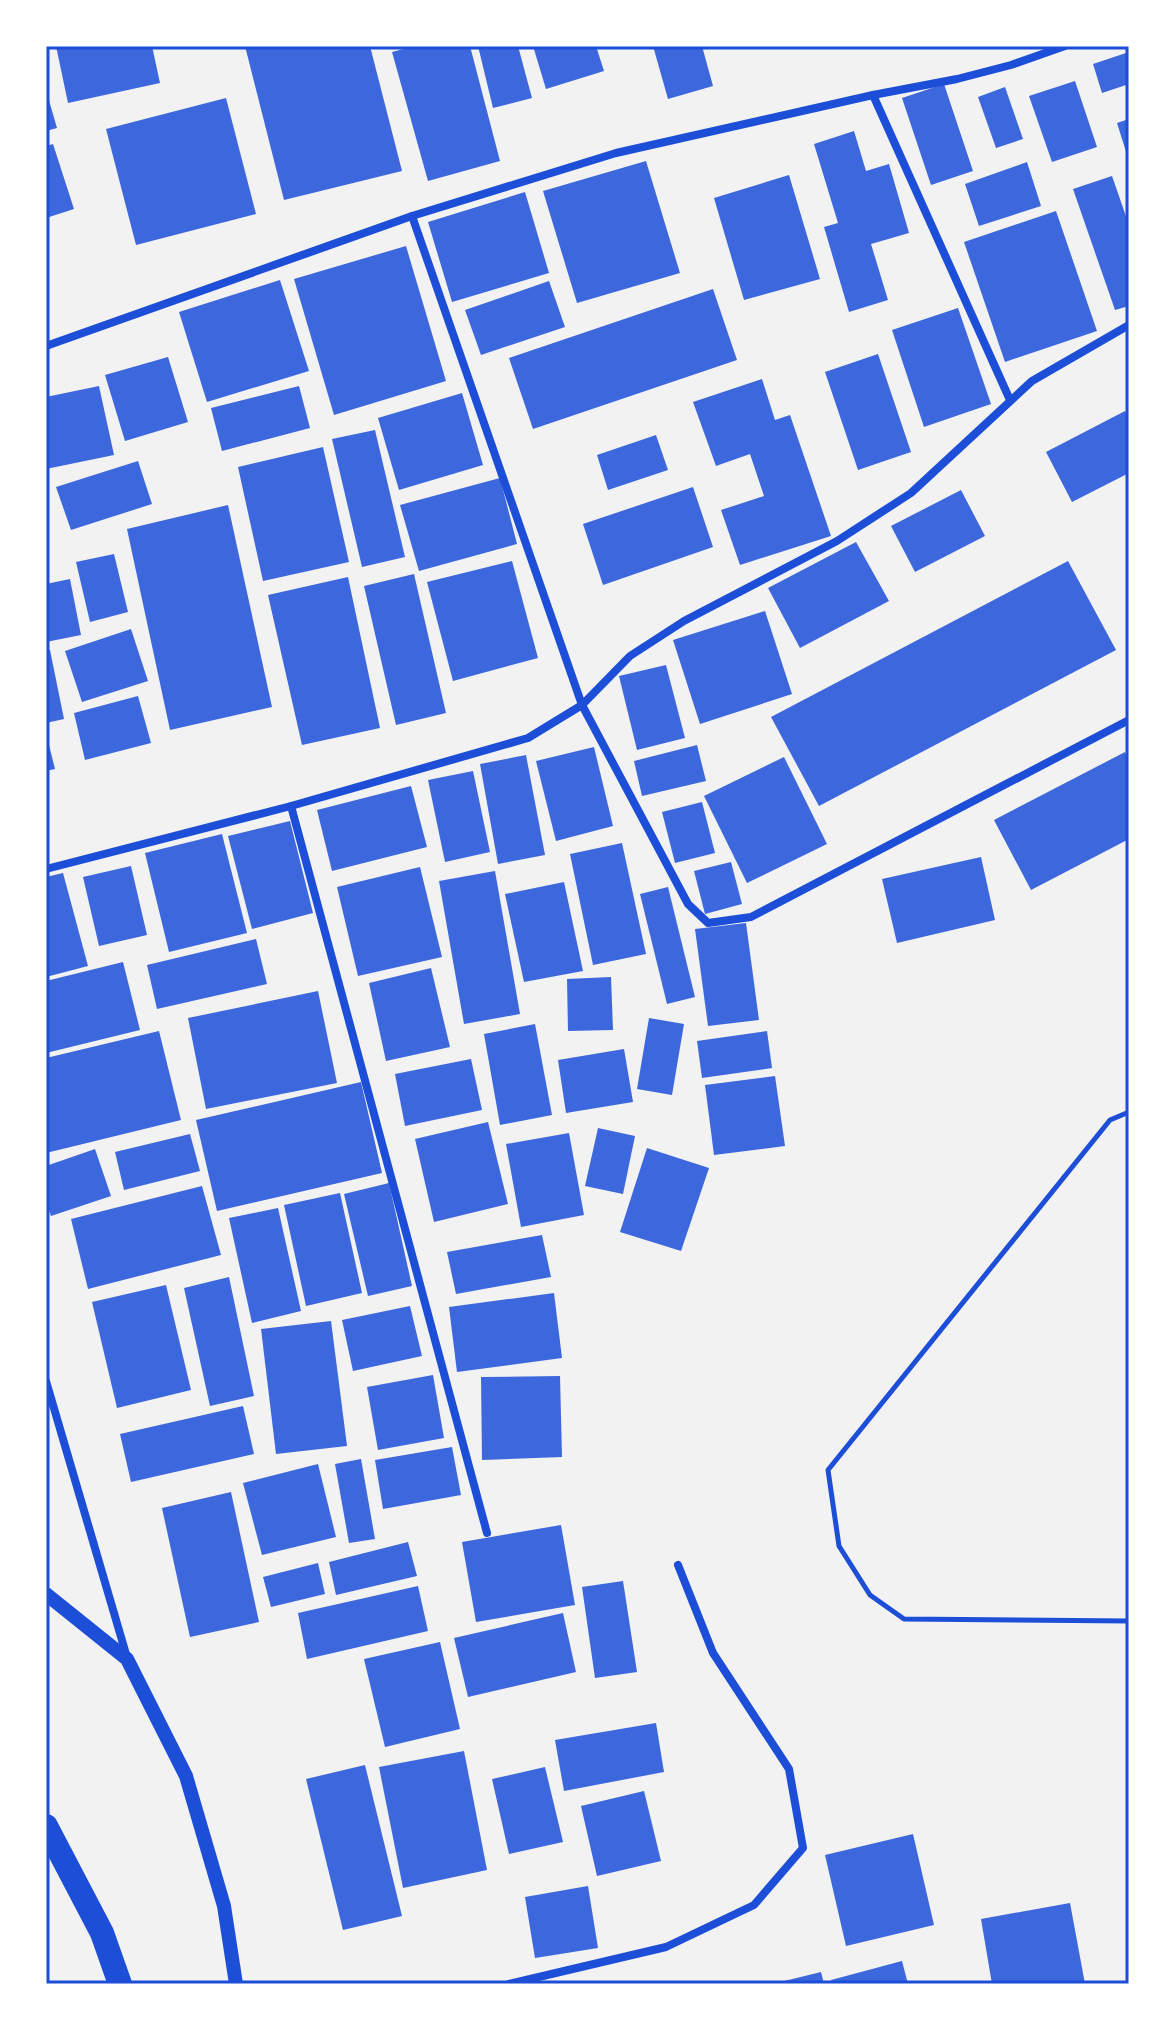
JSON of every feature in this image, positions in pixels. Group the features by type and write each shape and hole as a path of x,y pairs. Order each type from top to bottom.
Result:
{"highway":[{"path":"46,1826 102,1933 120,1984"}],"street":[{"path":"46,346 412,216 616,153 957,79 1065,46"},
{"path":"873,95 1010,400"},
{"path":"412,216 582,705 688,904 708,923 751,917 1129,720"},
{"path":"46,869 291,806 528,738 582,705 630,656 684,621 837,541 911,493 1032,381 1129,325"},
{"path":"291,806 487,1533"},
{"path":"46,1381 127,1659 186,1776 224,1906 236,1984"},
{"path":"509,1984 666,1947 754,1905 803,1848 789,1769 713,1653 678,1565"},
{"path":"46,1594 127,1659"}],"path":[{"path":"1129,1112 1110,1120 828,1470 839,1546 870,1595 904,1619 1129,1621"}],"building":[{"path":"56,46 152,46 160,83 68,103"},
{"path":"245,46 370,46 402,171 284,200"},
{"path":"415,46 470,46 500,161 428,181 392,52"},
{"path":"478,46 518,46 532,98 493,108"},
{"path":"533,46 596,46 604,71 546,89"},
{"path":"653,46 702,46 713,86 668,99"},
{"path":"1129,52 1129,84 1102,93 1093,64"},
{"path":"1075,81 1097,147 1052,162 1029,96"},
{"path":"944,84 973,171 931,185 902,98"},
{"path":"1005,87 1023,139 996,148 978,97"},
{"path":"46,90 57,128 46,131"},
{"path":"226,98 256,214 136,245 106,129"},
{"path":"1129,119 1129,158 1128,158 1117,123"},
{"path":"854,131 866,171 889,164 909,233 871,244 888,300 849,312 824,227 838,223 814,144"},
{"path":"53,144 74,209 46,218 46,146"},
{"path":"646,161 680,273 577,303 543,191"},
{"path":"1027,162 1041,206 979,226 965,184"},
{"path":"789,175 820,279 744,300 714,198"},
{"path":"1112,176 1129,225 1129,306 1115,310 1073,189"},
{"path":"525,192 549,273 452,302 428,222"},
{"path":"1056,211 1097,331 1005,362 964,242"},
{"path":"406,246 446,381 334,415 294,279"},
{"path":"280,280 309,371 207,402 179,312"},
{"path":"549,281 565,327 481,355 465,310"},
{"path":"713,289 737,360 533,429 509,358"},
{"path":"958,308 991,404 924,427 892,330"},
{"path":"878,354 911,452 858,470 825,372"},
{"path":"168,357 188,422 125,441 105,375"},
{"path":"762,379 775,420 790,415 831,536 740,565 721,510 764,496 750,454 716,466 693,402"},
{"path":"99,386 114,455 46,469 46,397"},
{"path":"299,386 310,428 222,451 211,408"},
{"path":"462,393 483,465 399,490 378,418"},
{"path":"1125,411 1129,419 1129,473 1072,502 1046,452"},
{"path":"375,430 405,557 362,567 332,439"},
{"path":"656,435 668,470 608,490 597,455"},
{"path":"323,447 349,562 263,581 238,467"},
{"path":"138,461 152,504 71,530 56,487"},
{"path":"500,478 517,544 419,571 400,505"},
{"path":"693,487 713,547 603,585 583,524"},
{"path":"961,490 985,536 915,572 891,526"},
{"path":"228,505 272,707 170,730 127,529"},
{"path":"856,542 889,601 800,648 768,588"},
{"path":"114,554 128,612 90,622 76,562"},
{"path":"512,561 538,658 453,681 427,582"},
{"path":"1068,561 1116,650 819,806 771,717"},
{"path":"414,574 446,713 396,725 364,586"},
{"path":"348,577 380,728 302,745 268,595"},
{"path":"70,579 81,635 46,642 46,584"},
{"path":"765,611 792,694 700,724 673,640"},
{"path":"131,629 148,681 82,702 65,651"},
{"path":"46,650 50,650 64,719 46,723"},
{"path":"666,665 685,738 637,750 619,676"},
{"path":"138,696 151,743 85,760 74,713"},
{"path":"46,738 55,769 46,771"},
{"path":"697,745 706,781 642,796 634,761"},
{"path":"594,747 613,826 556,841 536,761"},
{"path":"1125,752 1129,761 1129,839 1031,890 994,820"},
{"path":"526,755 545,855 498,864 480,764"},
{"path":"784,757 827,844 747,883 704,796"},
{"path":"473,771 490,852 445,862 428,780"},
{"path":"411,786 427,847 332,871 317,810"},
{"path":"702,802 715,853 675,863 662,812"},
{"path":"290,821 313,913 252,929 228,836"},
{"path":"222,834 247,933 169,952 145,853"},
{"path":"622,843 646,954 593,965 570,854"},
{"path":"981,857 995,920 897,943 882,879"},
{"path":"731,862 742,904 705,914 694,871"},
{"path":"131,866 147,935 99,946 83,877"},
{"path":"420,867 442,957 358,976 337,887"},
{"path":"495,871 520,1014 464,1024 439,881"},
{"path":"63,873 88,966 46,977 46,877"},
{"path":"564,882 583,971 524,982 505,894"},
{"path":"668,887 695,997 667,1004 640,894"},
{"path":"746,923 759,1020 708,1026 695,929"},
{"path":"256,939 267,984 157,1009 147,965"},
{"path":"123,962 140,1030 46,1053 46,981"},
{"path":"431,968 450,1047 386,1061 369,983"},
{"path":"611,977 613,1030 568,1031 567,979"},
{"path":"318,991 337,1083 206,1109 188,1018"},
{"path":"649,1018 684,1024 672,1095 637,1089"},
{"path":"535,1024 552,1115 500,1125 484,1034"},
{"path":"159,1031 181,1120 46,1153 46,1058"},
{"path":"767,1031 772,1068 702,1078 697,1041"},
{"path":"624,1049 633,1102 566,1113 558,1060"},
{"path":"471,1059 482,1110 405,1126 395,1074"},
{"path":"775,1076 785,1146 714,1155 705,1085"},
{"path":"361,1082 382,1173 217,1211 196,1120"},
{"path":"488,1122 508,1204 434,1222 415,1139"},
{"path":"598,1128 635,1136 623,1194 585,1186"},
{"path":"569,1133 584,1215 521,1227 506,1144"},
{"path":"190,1134 200,1171 124,1190 115,1152"},
{"path":"647,1148 709,1168 681,1251 620,1232"},
{"path":"95,1149 111,1196 51,1216 46,1202 46,1166"},
{"path":"389,1183 412,1286 368,1296 344,1194"},
{"path":"202,1186 221,1255 88,1289 71,1219"},
{"path":"340,1193 362,1293 306,1306 284,1205"},
{"path":"278,1208 301,1311 252,1323 229,1218"},
{"path":"542,1235 551,1277 456,1294 447,1252"},
{"path":"229,1277 254,1396 210,1406 184,1288"},
{"path":"166,1285 191,1390 117,1408 92,1302"},
{"path":"554,1293 562,1358 457,1372 449,1307"},
{"path":"410,1306 422,1356 353,1371 342,1320"},
{"path":"331,1321 347,1446 276,1454 261,1329"},
{"path":"433,1375 444,1438 378,1450 367,1387"},
{"path":"560,1376 562,1457 482,1460 481,1377"},
{"path":"243,1406 254,1454 131,1482 120,1434"},
{"path":"452,1447 461,1495 383,1509 375,1460"},
{"path":"361,1459 375,1539 349,1543 335,1464"},
{"path":"318,1464 336,1537 262,1555 243,1483"},
{"path":"231,1492 259,1622 190,1637 162,1508"},
{"path":"561,1525 575,1605 476,1622 462,1542"},
{"path":"408,1542 417,1576 336,1595 329,1562"},
{"path":"318,1563 325,1594 271,1607 263,1577"},
{"path":"623,1581 637,1672 595,1678 582,1587"},
{"path":"418,1586 428,1631 307,1659 298,1613"},
{"path":"563,1613 576,1672 468,1697 454,1638"},
{"path":"440,1642 460,1729 385,1747 364,1659"},
{"path":"656,1723 664,1772 564,1791 555,1740"},
{"path":"464,1751 487,1870 403,1888 379,1767"},
{"path":"365,1765 402,1916 343,1930 306,1779"},
{"path":"545,1767 563,1842 509,1854 492,1779"},
{"path":"644,1791 661,1861 597,1876 581,1806"},
{"path":"913,1834 934,1925 846,1946 825,1855"},
{"path":"588,1886 598,1948 535,1958 525,1897"},
{"path":"1070,1903 1085,1984 992,1984 981,1919"},
{"path":"902,1961 908,1984 832,1984 831,1980"},
{"path":"821,1972 824,1984 776,1984 776,1983"}]}
